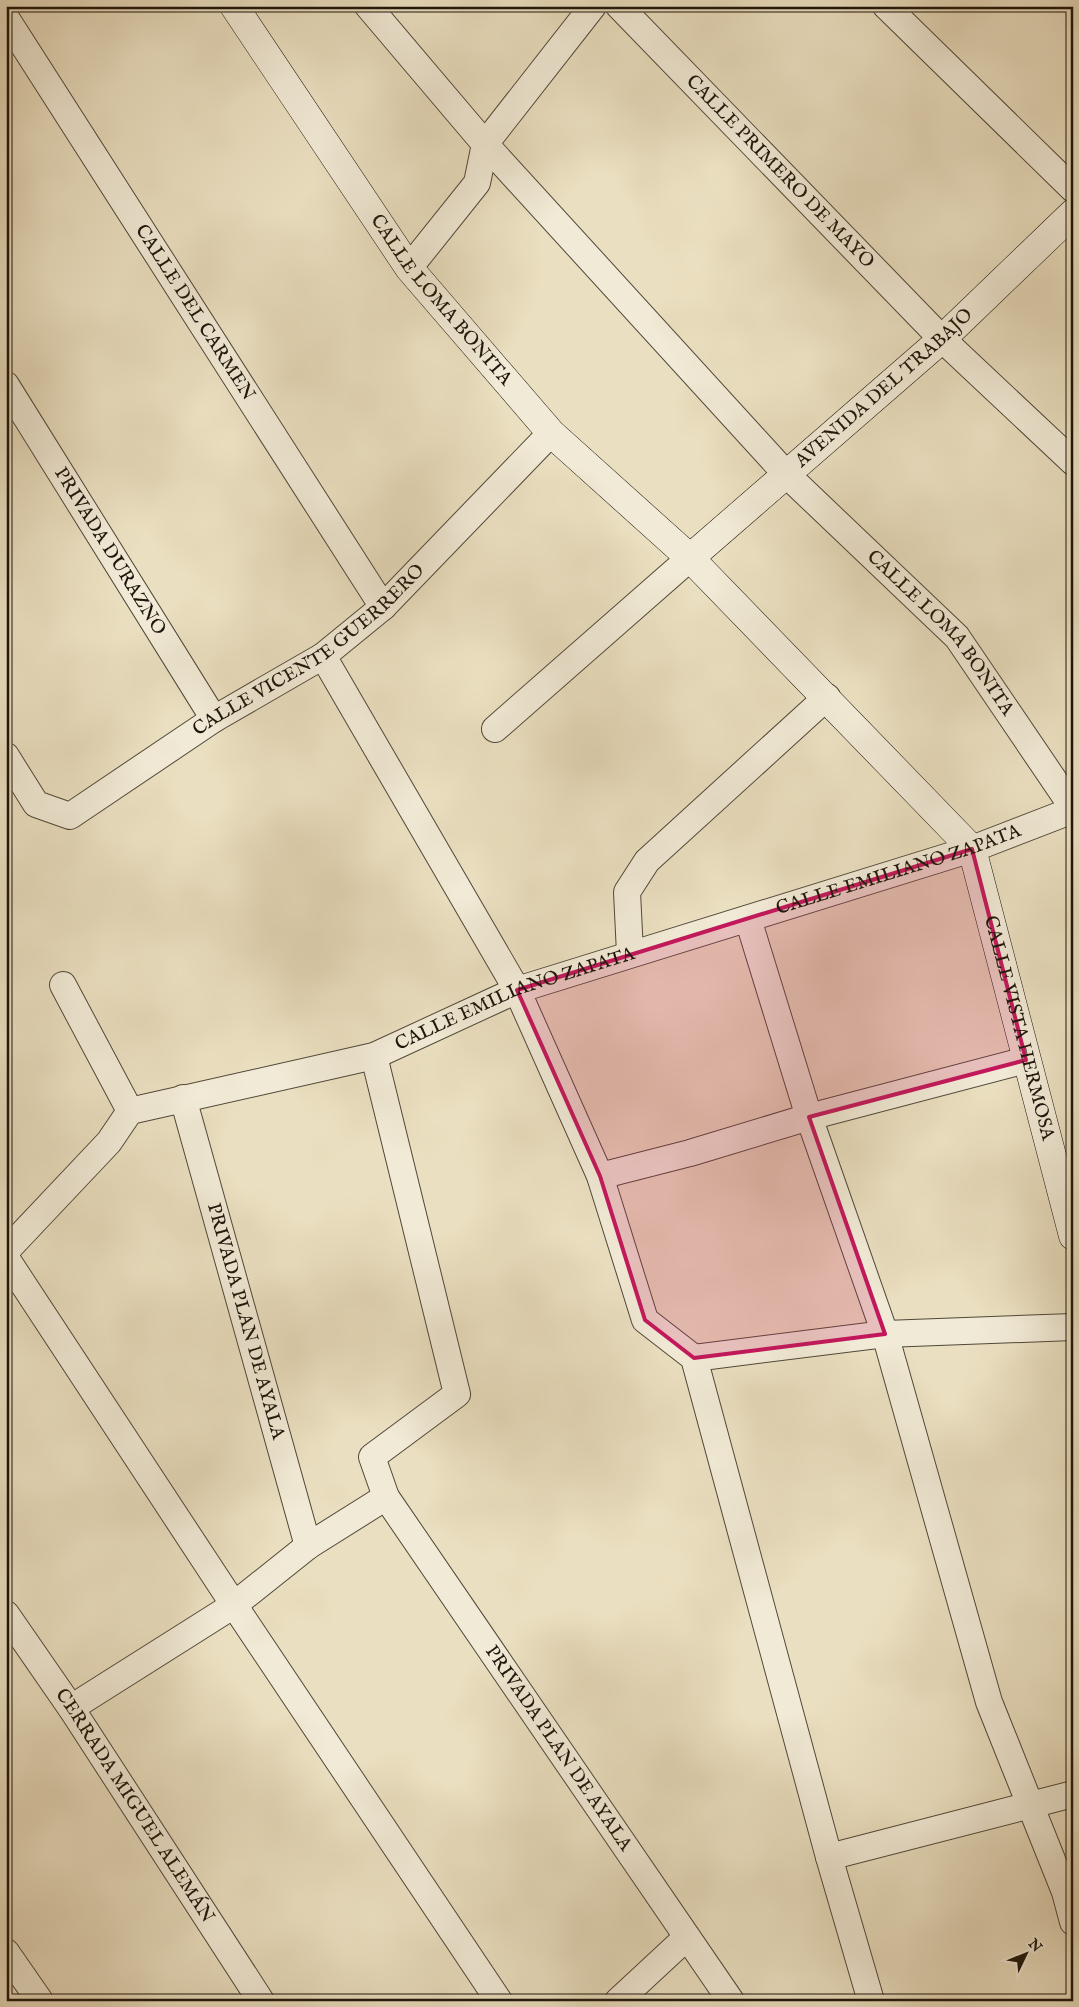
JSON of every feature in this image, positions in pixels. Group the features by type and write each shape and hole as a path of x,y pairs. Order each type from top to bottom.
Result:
{"street":[{"name":"CALLE LOMA BONITA","path":"234,6 409,268 551,433 690,558 827,697 972,849"},
{"name":"CALLE LOMA BONITA","path":"368,6 485,144 787,475 957,637 1073,809"},
{"path":"409,268 477,183 485,144 593,6"},
{"name":"CALLE PRIMERO DE MAYO","path":"619,6 942,339 1073,462"},
{"path":"886,6 1073,188"},
{"name":"CALLE DEL CARMEN","path":"6,18 383,607"},
{"name":"AVENIDA DEL TRABAJO","path":"690,558 942,339 1073,213"},
{"name":"PRIVADA DURAZNO","path":"6,385 214,719"},
{"name":"CALLE VICENTE GUERRERO","path":"6,756 36,804 70,816 214,719 323,656 383,607 551,433"},
{"path":"494,729 690,558"},
{"path":"323,656 517,990 600,1176 645,1320 694,1358 829,1857 871,2001"},
{"path":"630,953 627,892 647,862 827,697"},
{"name":"CALLE EMILIANO ZAPATA","path":"130,1111 374,1056 517,990 630,953 748,919 972,849 1073,809"},
{"name":"CALLE VISTA HERMOSA","path":"972,849 1073,1236"},
{"path":"748,919 809,1117 885,1334 989,1702 1065,1892 1073,1922"},
{"path":"6,1251 109,1142 130,1111 63,985"},
{"name":"PRIVADA PLAN DE AYALA","path":"374,1056 457,1394 372,1457 386,1497 731,2001"},
{"path":"600,1176 690,1153 809,1117 1026,1060"},
{"name":"PRIVADA PLAN DE AYALA","path":"183,1098 308,1546"},
{"path":"6,1258 234,1605 499,2001"},
{"path":"694,1358 885,1334 1073,1326"},
{"path":"71,1708 234,1605 308,1546 386,1497"},
{"name":"CERRADA MIGUEL ALEMÁN","path":"6,1614 71,1708 261,2001"},
{"path":"829,1857 1073,1794"},
{"path":"618,2001 687,1937"},
{"path":"6,1952 40,2001"}],"highlighted area":[{"path":"972,849 1026,1060 809,1117 885,1334 694,1358 645,1320 600,1176 517,990"}]}
